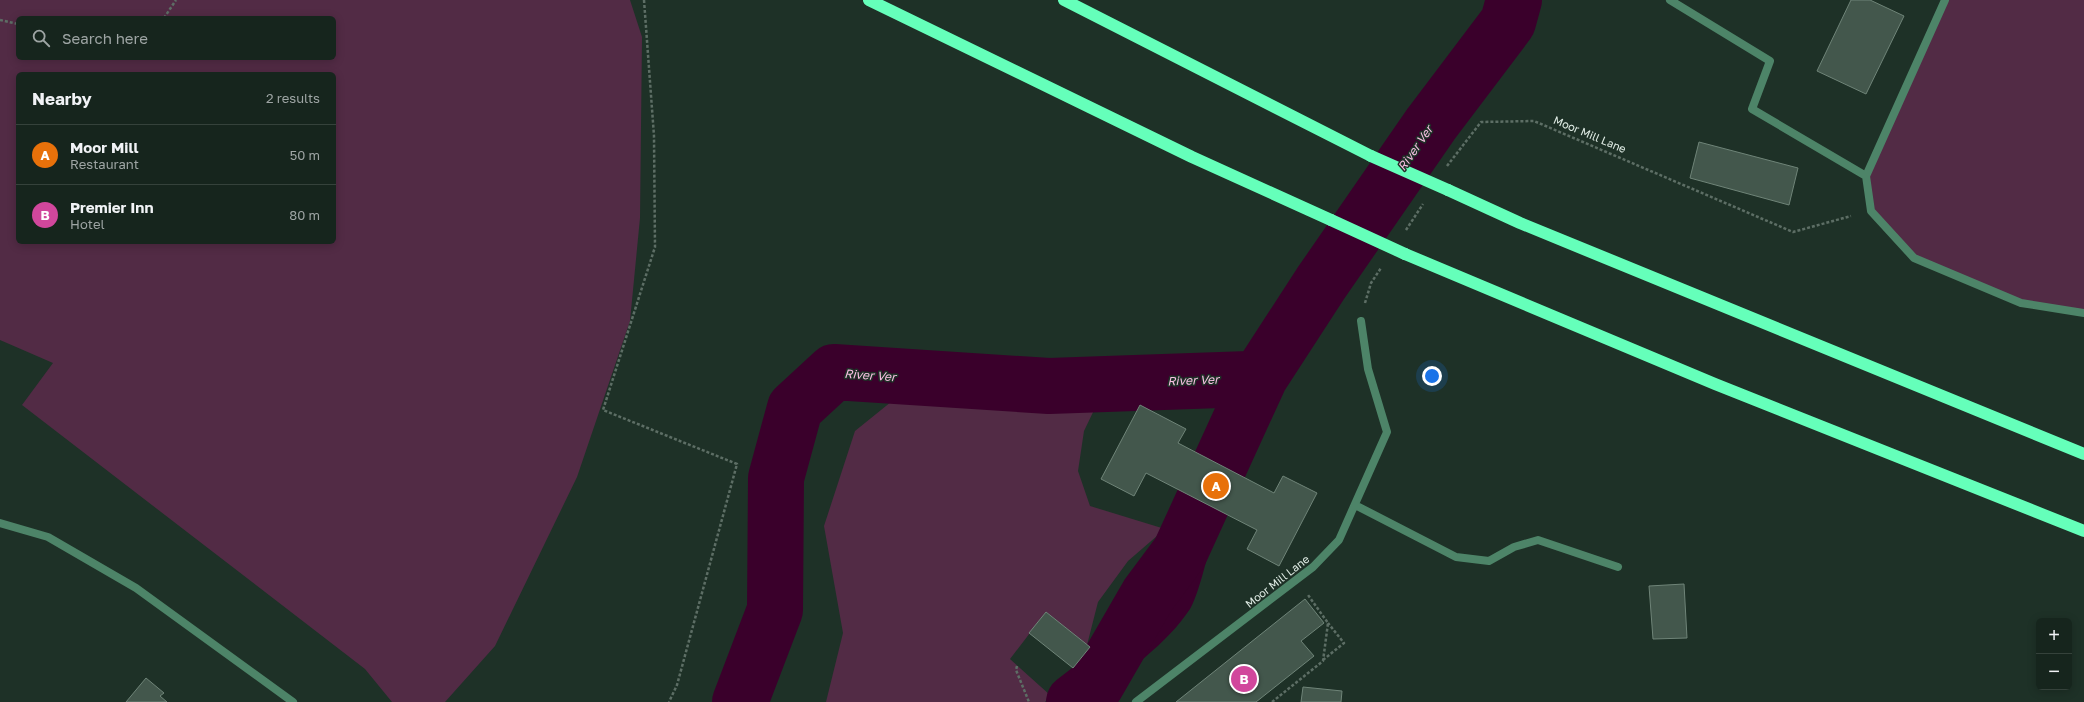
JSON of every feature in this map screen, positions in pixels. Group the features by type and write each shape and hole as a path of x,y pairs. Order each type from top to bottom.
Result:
{"highway":[{"path":"869,0 1192,158 1405,254 1715,384 2084,531"},
{"path":"1064,0 1372,156 1520,223 2084,454"}],"lane":[{"path":"1670,0 1770,61 1752,108 1866,176"},
{"path":"1945,0 1866,176 1871,211 1914,258 2021,303 2084,314"},
{"name":"Moor Mill Lane","path":"1136,702 1297,580 1313,567 1339,540 1387,432 1368,369 1361,321"},
{"path":"1355,504 1456,557 1489,561 1514,547 1538,540 1618,567"},
{"path":"0,523 48,537 136,588 293,702"}],"path":[{"path":"165,16 176,0"},
{"path":"644,0 654,136 654,247 603,410 737,464 678,685 669,702"},
{"path":"0,20 16,24"},
{"name":"Moor Mill Lane","path":"1443,172 1460,146 1481,122 1534,122 1793,232 1871,211"},
{"path":"1405,231 1426,199"},
{"path":"1370,283 1383,264"},
{"path":"1272,702 1344,643 1297,580"},
{"path":"1323,661 1328,623"},
{"path":"1017,666 1016,670 1029,702"}],"shaded area":[{"path":"0,0 630,0 642,37 640,218 630,321 577,477 495,646 445,702 392,702 365,669 22,405 53,363 0,340"},
{"path":"1945,0 2084,0 2084,313 2021,303 1914,258 1871,211 1866,176"},
{"path":"907,389 989,391 1096,406 1084,431 1078,471 1090,506 1165,529 1128,561 1098,602 1087,645 1046,612 1010,659 1050,695 1045,702 826,702 843,633 824,526 855,431"},
{"path":"1180,526 1211,542 1202,577 1190,609 1170,634 1146,656 1095,695 1082,680 1094,661 1096,644 1112,603 1141,565"}],"building":[{"path":"1851,0 1870,0 1904,16 1866,94 1817,71"},
{"path":"1699,142 1798,168 1789,205 1690,178"},
{"path":"1140,405 1186,429 1178,443 1274,493 1283,476 1317,493 1279,566 1247,549 1257,530 1146,473 1134,496 1101,479"},
{"path":"1684,584 1687,638 1653,639 1649,586"},
{"path":"1305,599 1324,623 1301,641 1314,656 1256,702 1176,702"},
{"path":"1046,612 1090,647 1073,668 1029,633"},
{"path":"146,678 164,693 160,696 167,702 126,702"},
{"path":"1303,687 1342,691 1341,702 1301,702"}],"waterway":[{"name":"River Ver","path":"740,702 775,610 776,478 795,408 834,372 1049,386 1249,379 1260,377 1321,283 1431,124 1508,22 1514,0"},
{"name":"River Ver","path":"1074,702 1096,685 1148,595 1180,552 1260,377"}],"place":[{"name":"Moor Mill","path":"1216,486"},
{"name":"Premier Inn","path":"1244,679"}]}
